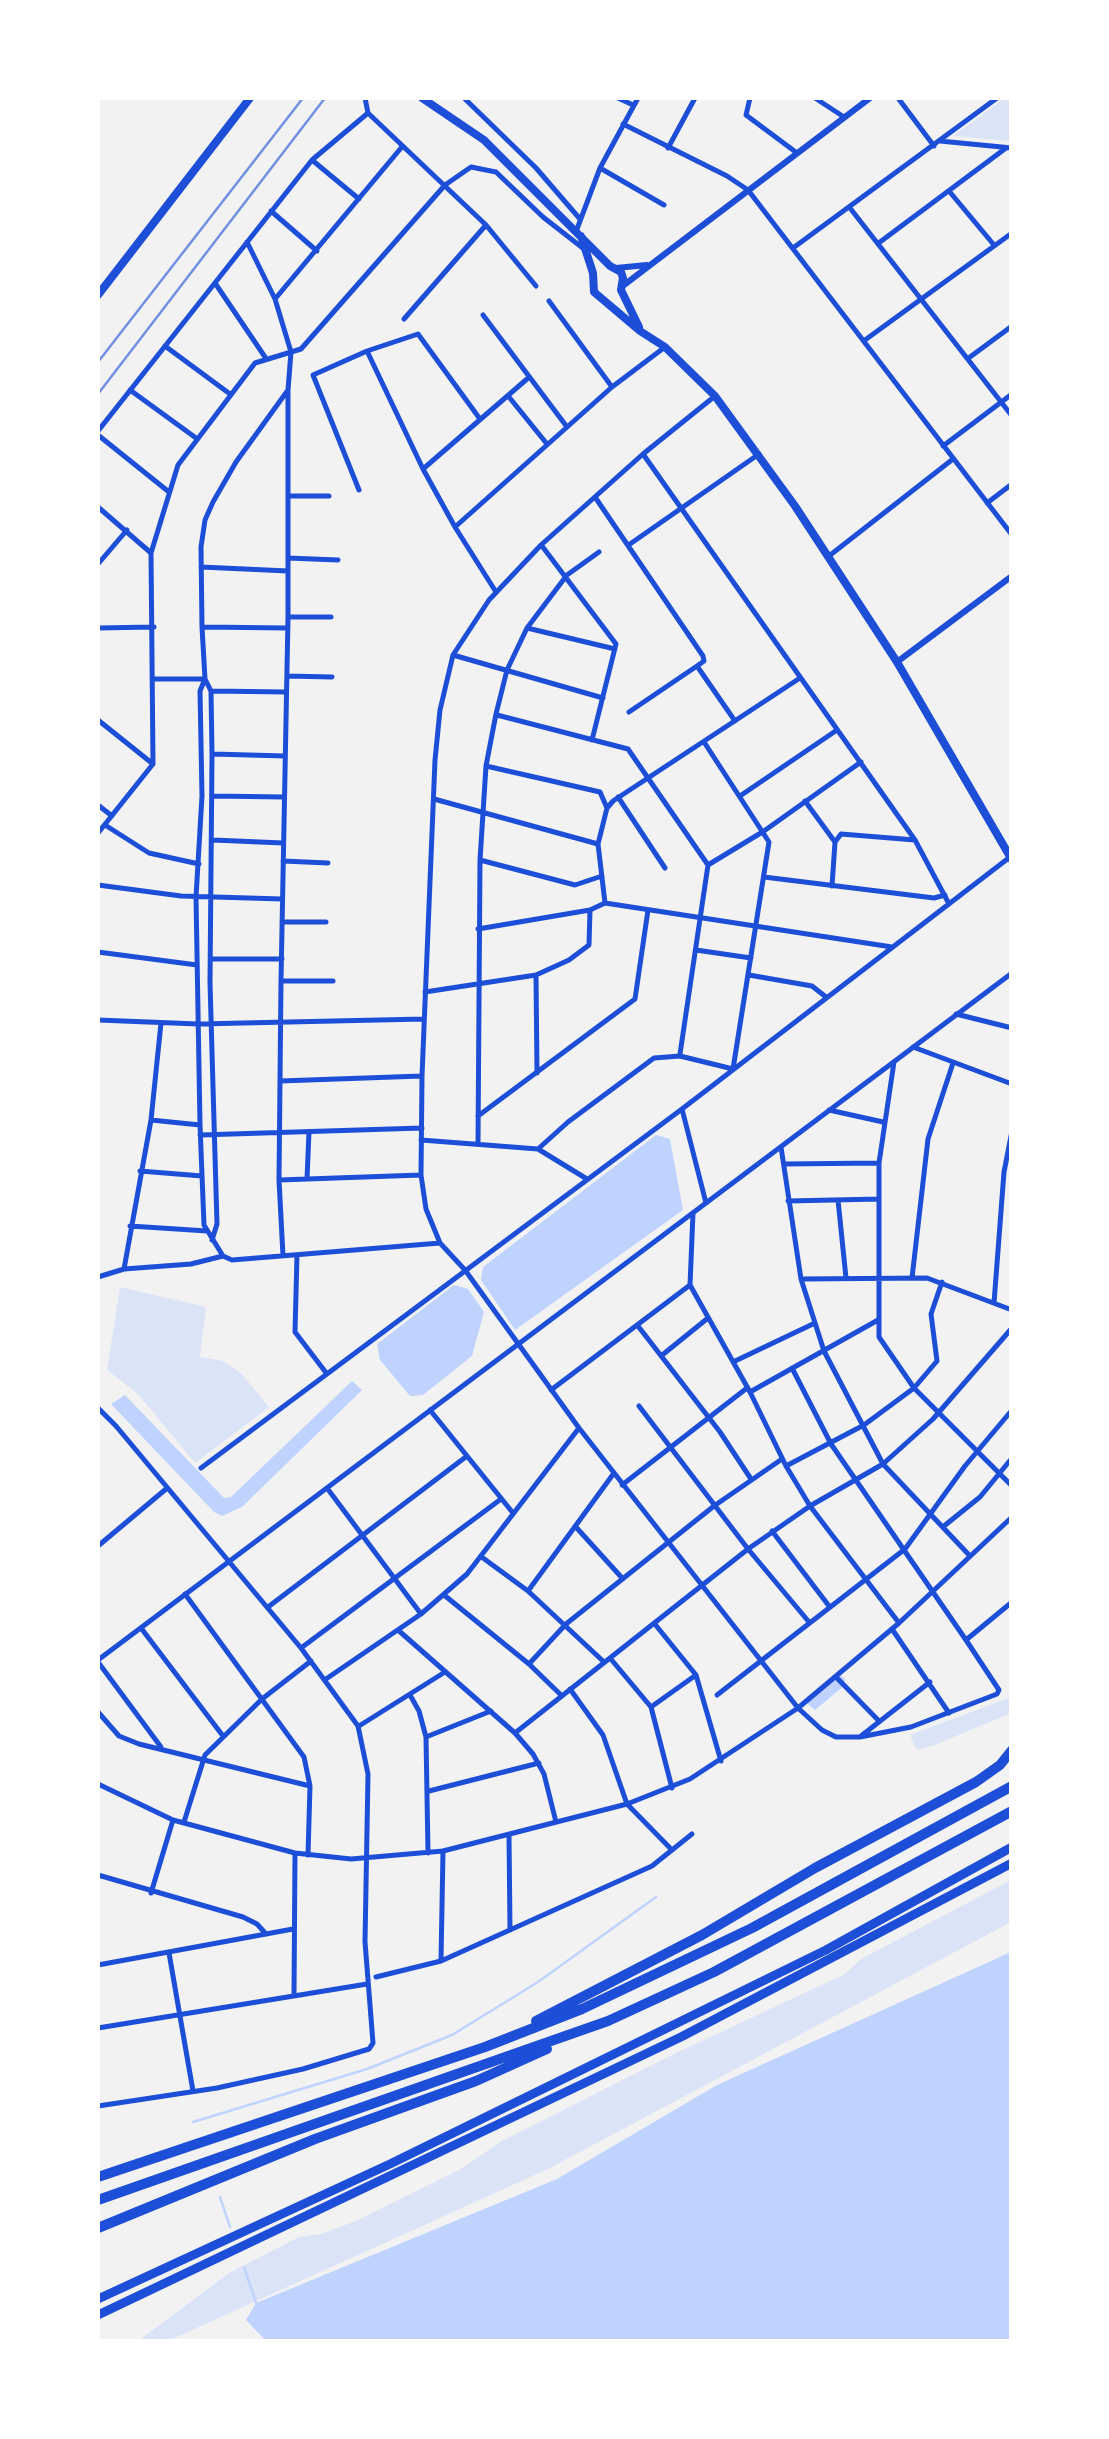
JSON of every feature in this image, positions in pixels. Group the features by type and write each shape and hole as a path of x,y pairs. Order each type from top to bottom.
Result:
{"highway":[{"path":"976,1782 1000,1765 1012,1750"},
{"path":"484,2047 702,1935 815,1868 1012,1764"},
{"path":"98,2177 484,2047 582,2009 752,1928 1012,1786"},
{"path":"98,2228 314,2139 476,2081 714,1972 1012,1812"},
{"path":"98,2299 355,2181 810,1958 1012,1847"},
{"path":"98,2315 681,2038 1012,1863"},
{"path":"98,2200 578,2033"}],"main road":[{"path":"98,295 250,98"},
{"path":"422,98 484,140 579,228 613,267 640,331"},
{"path":"579,228 594,274 591,286 640,331 665,347 715,396 758,454 897,662 1011,859"},
{"path":"594,274 604,266 613,267"},
{"path":"605,298 617,295 622,288"}],"street":[{"path":"464,98 536,168 579,228"},
{"path":"618,98 634,106"},
{"path":"579,228 600,168 638,98"},
{"path":"668,149 695,98"},
{"path":"750,98 746,115 797,154"},
{"path":"815,98 844,117"},
{"path":"622,288 648,264 870,98"},
{"path":"898,98 937,144 1008,148"},
{"path":"792,248 997,98"},
{"path":"365,99 368,113 486,225 536,286"},
{"path":"169,492 98,433 312,160 368,113"},
{"path":"623,124 748,190 1012,535"},
{"path":"275,299 402,147"},
{"path":"879,243 1008,148"},
{"path":"312,160 359,199"},
{"path":"98,834 153,764 152,554 178,465 255,363 301,349 445,184 471,168 496,172 544,218 586,250"},
{"path":"600,168 664,205"},
{"path":"950,191 994,245"},
{"path":"850,208 1012,416"},
{"path":"271,211 317,250"},
{"path":"404,319 486,225"},
{"path":"864,341 1012,233"},
{"path":"248,242 275,299 291,352 279,1180 283,1256"},
{"path":"613,267 648,264"},
{"path":"215,282 266,357"},
{"path":"549,301 612,387"},
{"path":"483,315 567,428"},
{"path":"970,358 1012,326"},
{"path":"360,490 313,375 418,334 480,419"},
{"path":"164,346 230,394"},
{"path":"455,527 612,387 665,347"},
{"path":"368,351 455,527 496,592"},
{"path":"424,468 528,378"},
{"path":"130,390 196,438"},
{"path":"212,1240 216,1224 210,959 213,840 210,691 205,679 202,627 204,527 236,462 288,390"},
{"path":"943,446 1012,394"},
{"path":"509,396 546,444"},
{"path":"715,396 542,544 496,592 453,655 440,710 434,799 422,1076 421,1175 426,1209 440,1243 465,1270 614,1474 798,1708 829,1735 860,1737 911,1726 999,1692 906,1549 854,1480 792,1368"},
{"path":"643,454 915,840 949,902"},
{"path":"629,545 758,454"},
{"path":"829,556 953,459"},
{"path":"987,503 1012,484"},
{"path":"290,496 329,496"},
{"path":"596,498 704,656 697,666 629,712"},
{"path":"98,507 152,554"},
{"path":"98,564 126,530"},
{"path":"542,544 616,646 592,740"},
{"path":"478,1144 480,860 486,766 496,714 507,670 527,628 567,575 599,552"},
{"path":"288,558 338,560"},
{"path":"202,567 288,571"},
{"path":"897,662 1012,576"},
{"path":"288,618 331,617"},
{"path":"202,627 288,628"},
{"path":"98,628 154,628"},
{"path":"527,628 616,646"},
{"path":"453,655 604,698"},
{"path":"697,666 735,721"},
{"path":"287,676 332,677"},
{"path":"606,903 598,844 608,808 618,797 800,678"},
{"path":"155,679 205,679"},
{"path":"205,679 200,691 202,796 196,897 204,1225 223,1256 232,1260 440,1243"},
{"path":"210,691 286,692"},
{"path":"496,714 628,749 708,864 680,1056"},
{"path":"98,720 153,764"},
{"path":"740,796 836,730"},
{"path":"704,742 768,840 734,1069"},
{"path":"212,754 284,756"},
{"path":"708,864 764,831 861,762"},
{"path":"486,766 598,791 608,808"},
{"path":"202,796 284,797"},
{"path":"618,797 665,868"},
{"path":"434,799 598,844"},
{"path":"805,801 836,842"},
{"path":"98,805 112,816"},
{"path":"104,824 149,853 199,864"},
{"path":"832,886 836,842 845,833 915,840"},
{"path":"213,840 283,843"},
{"path":"201,1468 1011,859"},
{"path":"480,860 575,885 602,876"},
{"path":"283,861 328,863"},
{"path":"764,877 934,898 945,895"},
{"path":"98,885 196,897 282,898"},
{"path":"478,929 590,910 606,903 892,948"},
{"path":"425,992 536,976 588,945 590,910"},
{"path":"478,1116 635,999 648,910"},
{"path":"282,922 326,922"},
{"path":"696,950 751,958"},
{"path":"98,952 197,965"},
{"path":"210,959 282,958"},
{"path":"748,974 812,986 826,997"},
{"path":"162,1750 98,1661 1011,974"},
{"path":"536,976 537,1073"},
{"path":"281,982 333,982"},
{"path":"956,1014 1012,1028"},
{"path":"98,1020 211,1024 424,1019"},
{"path":"124,1270 151,1120 161,1023"},
{"path":"913,1048 1012,1084"},
{"path":"538,1149 654,1058 680,1056 734,1069"},
{"path":"894,1061 879,1163 879,1337 914,1388 1012,1486"},
{"path":"912,1278 928,1140 952,1063"},
{"path":"280,1081 422,1076"},
{"path":"682,1109 706,1203"},
{"path":"829,1110 883,1122"},
{"path":"151,1120 200,1125"},
{"path":"200,1135 422,1128"},
{"path":"994,1304 1012,1131"},
{"path":"307,1179 309,1132"},
{"path":"422,1140 538,1149 587,1179"},
{"path":"780,1146 801,1279 824,1351 883,1464 970,1556"},
{"path":"784,1164 879,1163"},
{"path":"140,1172 202,1176"},
{"path":"279,1180 421,1175"},
{"path":"788,1201 879,1199"},
{"path":"838,1200 846,1278"},
{"path":"693,1213 690,1285 810,1506 899,1623"},
{"path":"130,1226 207,1231"},
{"path":"297,1255 295,1330 327,1374"},
{"path":"98,1276 223,1256"},
{"path":"801,1279 912,1278 942,1282 1012,1310"},
{"path":"786,1466 864,1425 914,1388 937,1361 931,1314 942,1282"},
{"path":"551,1390 690,1285"},
{"path":"661,1356 708,1318"},
{"path":"622,1484 748,1390 878,1320"},
{"path":"733,1362 815,1322"},
{"path":"638,1326 751,1479"},
{"path":"515,1733 748,1548 883,1464 1012,1328"},
{"path":"638,1406 809,1622"},
{"path":"98,1408 268,1607 358,1726 368,1774 367,1984 372,2048 303,2069 98,2106"},
{"path":"430,1410 513,1513"},
{"path":"716,1695 906,1549 1012,1410"},
{"path":"326,1679 421,1614 482,1558 579,1428"},
{"path":"268,1607 467,1456"},
{"path":"530,1664 566,1624 714,1506 782,1458"},
{"path":"943,1527 980,1497 1012,1458"},
{"path":"528,1591 614,1474"},
{"path":"327,1488 421,1614"},
{"path":"98,1546 166,1490"},
{"path":"301,1648 501,1499"},
{"path":"98,1784 173,1820 295,1853 366,1858 443,1851 627,1804 672,1788 798,1708 899,1623 1012,1516"},
{"path":"575,1526 623,1579"},
{"path":"772,1531 829,1606"},
{"path":"482,1558 528,1591 607,1660 651,1707 672,1788"},
{"path":"186,1594 304,1757 310,1786 308,1855"},
{"path":"444,1594 530,1664 562,1696"},
{"path":"966,1640 1011,1603"},
{"path":"654,1623 696,1674 721,1760"},
{"path":"141,1628 224,1736"},
{"path":"892,1628 950,1712"},
{"path":"398,1630 515,1733 539,1763 556,1822"},
{"path":"184,1822 208,1750 262,1699 311,1662"},
{"path":"358,1726 445,1672"},
{"path":"651,1707 696,1674"},
{"path":"836,1677 879,1721"},
{"path":"860,1737 930,1682"},
{"path":"570,1689 603,1734 627,1804 672,1850"},
{"path":"410,1694 426,1737 428,1852"},
{"path":"426,1737 490,1711"},
{"path":"98,1712 118,1736 310,1786"},
{"path":"428,1792 539,1763"},
{"path":"151,1893 173,1820"},
{"path":"376,1977 441,1961 652,1866 692,1834"},
{"path":"509,1835 510,1930"},
{"path":"441,1961 443,1851"},
{"path":"294,1994 295,1853"},
{"path":"98,1875 251,1920 266,1934"},
{"path":"98,1965 292,1929"},
{"path":"170,1953 193,2091"},
{"path":"98,2028 367,1984"}],"shaded area":[{"path":"1005,98 1011,98 1011,141 953,136"},
{"path":"120,1287 206,1307 200,1357 223,1361 241,1373 269,1407 195,1463 138,1394 107,1370"},
{"path":"1011,1697 1011,1713 935,1745 917,1750 910,1735"},
{"path":"1011,1880 1011,1922 548,2169 168,2341 138,2341 229,2273 299,2237 321,2234 358,2220 461,2169 500,2142 845,1974 861,1959"}],"water":[{"path":"656,1135 670,1139 683,1210 515,1330 481,1280 483,1267"},
{"path":"454,1285 468,1289 484,1312 472,1356 423,1395 410,1396 380,1360 377,1344"},
{"path":"352,1381 362,1390 242,1507 222,1516 111,1404 125,1395 224,1498 231,1497"},
{"path":"840,1675 845,1679 844,1686 815,1710 807,1703"},
{"path":"1011,1952 1011,2341 267,2342 246,2320 256,2303 557,2179 717,2085"}],"waterway":[{"path":"193,2122 367,2069 452,2035 538,1982 656,1897"},
{"path":"220,2197 230,2227"},
{"path":"244,2267 256,2303"}],"railway":[{"path":"98,362 303,98"},
{"path":"98,394 325,98"}]}
